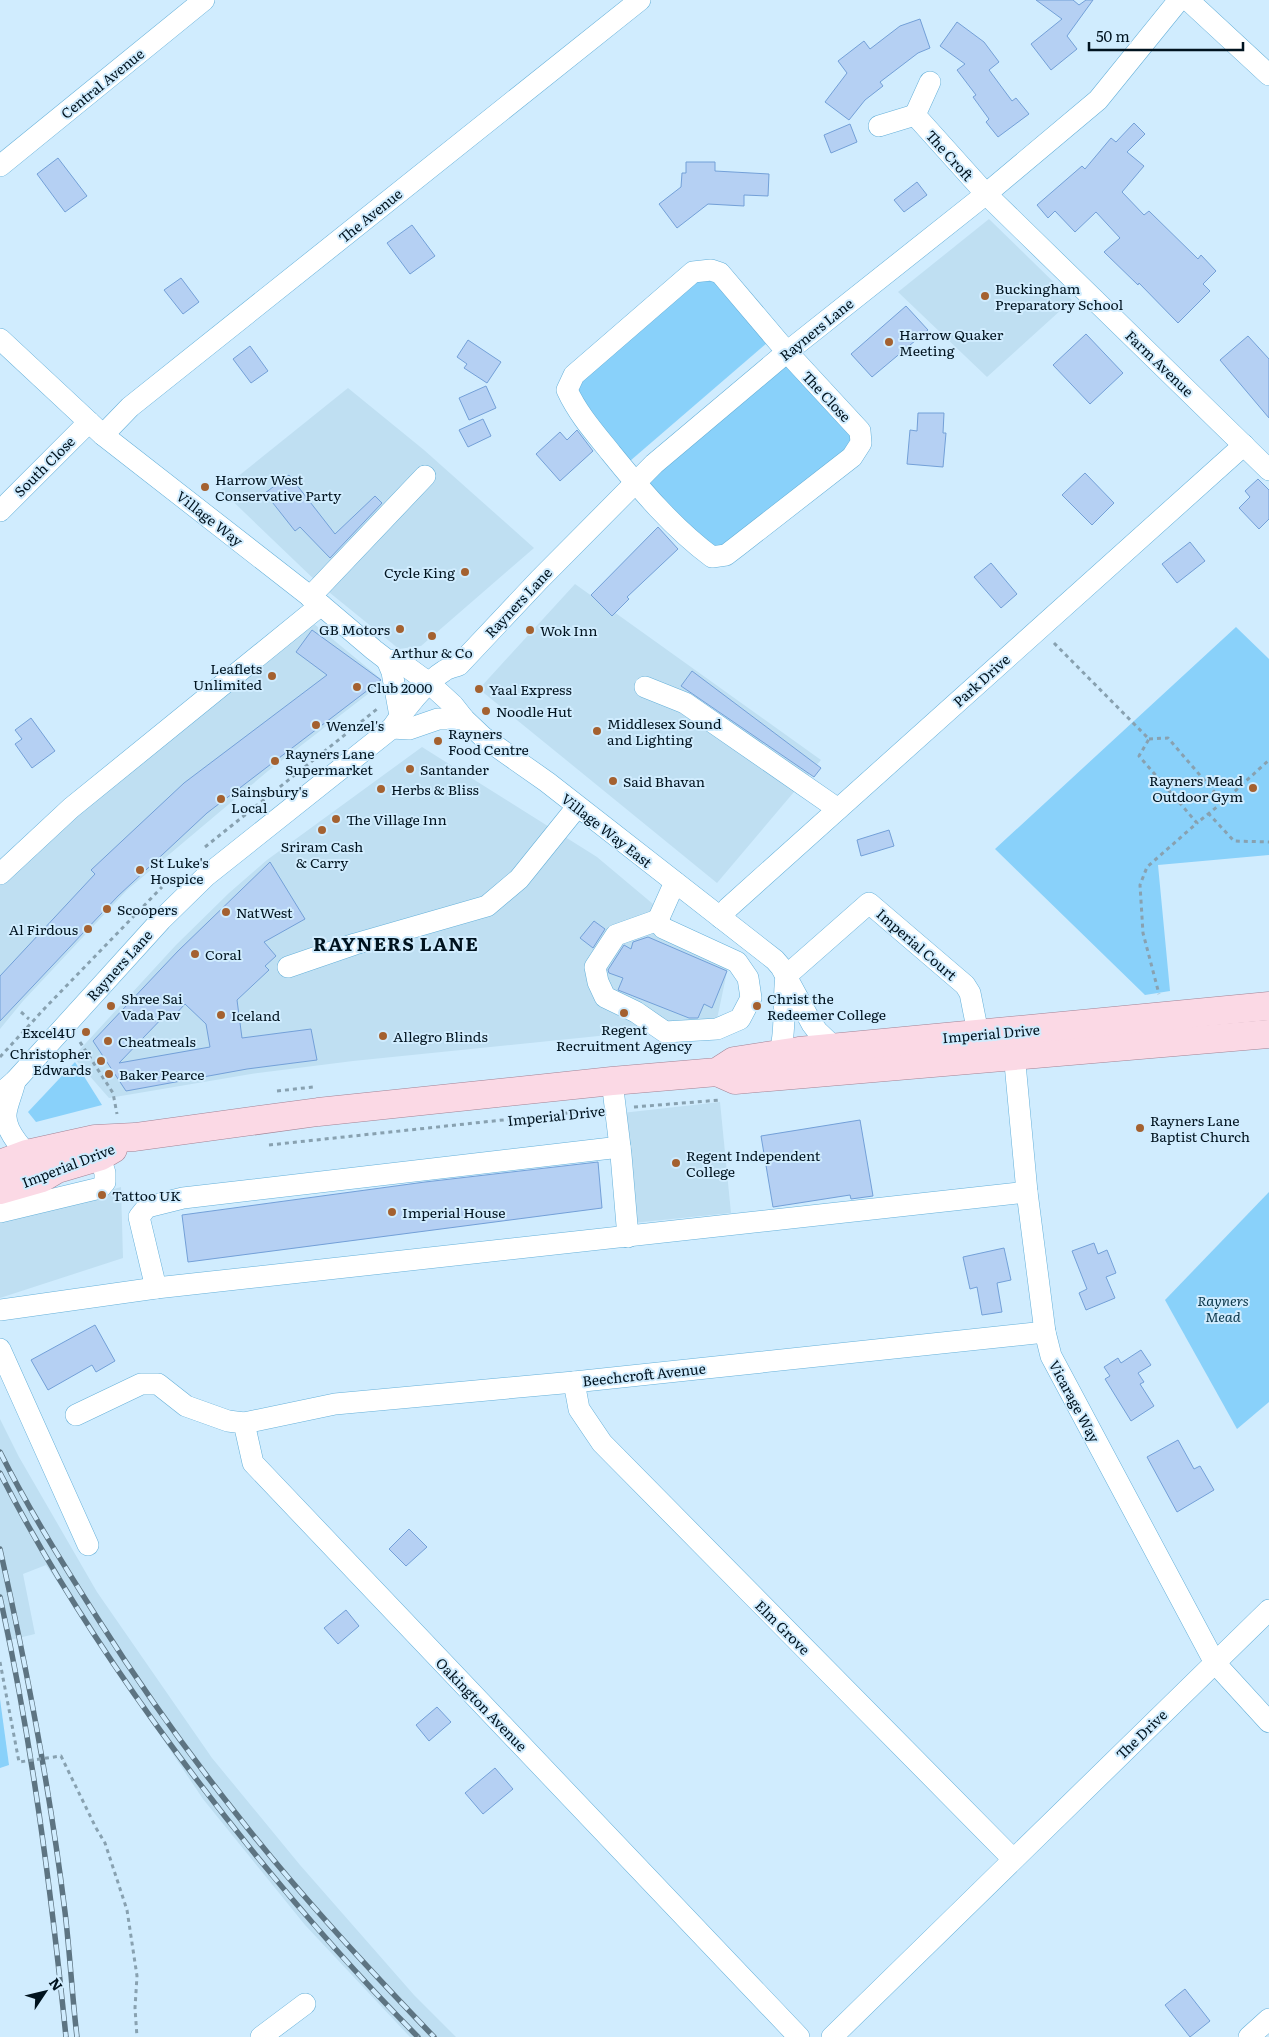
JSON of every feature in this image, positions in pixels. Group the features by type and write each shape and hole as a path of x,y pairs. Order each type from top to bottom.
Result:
{"main road":[{"name":"Imperial Drive","path":"774,1066 834,1048 978,1033 1013,1044 1164,1017 1269,1006"},
{"name":"Imperial Drive","path":"0,1190 42,1178 98,1147 127,1128 309,1113 612,1081 717,1072 734,1061 774,1066 1013,1044 1269,1034"},
{"name":"Imperial Drive","path":"0,1164 27,1154 98,1147"}],"street":[{"name":"Central Avenue","path":"0,166 204,0"},
{"name":"The Avenue","path":"96,428 130,407 640,0"},
{"name":"Rayners Lane","path":"57,1169 41,1166 27,1154 7,1123 7,1109 12,1095 7,1088 161,920 206,876 396,722 429,683 445,670 459,665 634,482 787,352 986,194 1098,100 1179,0"},
{"path":"1188,0 1269,75"},
{"path":"879,126 915,115 930,82"},
{"name":"The Croft","path":"915,115 986,194"},
{"name":"Farm Avenue","path":"986,194 1269,470"},
{"name":"The Close","path":"711,270 720,273 787,352 860,431 861,443 852,457 726,555 712,557 694,544 634,482 576,409 567,390 574,375 693,272 711,270"},
{"name":"Village Way","path":"0,339 96,428 387,660 399,661 429,683"},
{"name":"South Close","path":"0,511 96,428"},
{"name":"Park Drive","path":"721,918 728,908 1244,445"},
{"path":"0,874 70,808 315,601 425,476"},
{"path":"387,660 392,672 396,722 409,729 459,712 459,665"},
{"name":"Village Way East","path":"429,683 483,737 546,782 775,960 786,976 812,1024 834,1048"},
{"path":"645,687 685,702 838,809"},
{"path":"288,967 355,944 487,906 519,880 577,807"},
{"path":"658,920 664,928 737,962 748,978 751,998 740,1019 717,1029 665,1032 636,1012 605,997 598,982 595,967 616,935 658,920 675,882"},
{"name":"Imperial Court","path":"786,976 869,903 965,985 970,993 978,1033"},
{"path":"774,1066 783,1038 783,995 786,976"},
{"name":"Vicarage Way","path":"1013,1044 1027,1192 1045,1332 1051,1356 1215,1663 1269,1722"},
{"path":"612,1081 628,1237"},
{"path":"0,1212 100,1188 105,1182 98,1147"},
{"path":"156,1288 139,1217 147,1207 183,1198 620,1147"},
{"path":"0,1310 156,1288 1027,1192"},
{"name":"Beechcroft Avenue","path":"244,1423 335,1404 574,1382 1045,1332"},
{"path":"0,1349 88,1545"},
{"name":"Elm Grove","path":"574,1382 578,1409 602,1443 1013,1859"},
{"path":"76,1414 141,1384 158,1384 186,1406 207,1415 244,1423"},
{"name":"Oakington Avenue","path":"244,1423 253,1463 799,2037"},
{"name":"The Drive","path":"832,2037 1269,1610"},
{"path":"261,2037 305,2004"},
{"path":"1249,2037 1269,2019"}],"path":[{"path":"1040,628 1149,739 1168,738 1223,802"},
{"path":"1149,739 1139,756 1197,824"},
{"path":"1164,1017 1158,984 1143,933 1140,885 1147,867 1269,760"},
{"path":"1208,813 1234,842 1269,842"},
{"path":"0,1057 45,1008"},
{"path":"21,1012 29,1020"},
{"path":"80,1042 112,1093 127,1128"},
{"name":"Imperial Drive","path":"264,1145 615,1108 726,1100"},
{"path":"0,1662 19,1762 61,1756 105,1843 127,1910 137,1976 135,2008 137,2037"}],"shaded area":[{"name":"Buckingham Preparatory School","path":"989,219 1072,300 987,377 898,292"},
{"path":"348,388 424,450 534,548 421,646 399,649 319,584 221,490"},
{"path":"575,584 821,760 717,883 479,689"},
{"path":"302,614 381,679 377,687 268,771 127,890 23,1001 0,1029 0,862"},
{"path":"422,747 597,857 728,967 716,1024 353,1061 251,1074 109,1098 73,1057 176,945 229,893 267,860"},
{"name":"Regent Independent College","path":"720,1102 731,1213 633,1223 622,1113"},
{"path":"121,1187 123,1258 0,1298 0,1220"},
{"path":"0,1419 19,1457 97,1592 212,1758 300,1865 414,1995 456,2037 410,2037 305,1925 203,1799 46,1565 23,1574 35,1634 6,1641 0,1609"}],"green space":[{"path":"711,270 774,337 623,467 576,409 574,375"},
{"path":"793,358 861,443 726,555 640,489"},
{"path":"1236,627 1269,659 1269,855 1158,865 1170,991 1145,995 995,849"},
{"path":"75,1062 102,1105 36,1122 28,1112"},
{"name":"Rayners Mead","path":"1269,1192 1269,1402 1237,1429 1165,1300"},
{"path":"0,1699 9,1765 0,1768"}],"building":[{"path":"1036,0 1073,0 1079,5 1086,0 1093,0 1067,36 1077,49 1051,70 1031,44 1062,19"},
{"path":"920,19 930,48 918,53 880,82 883,86 865,100 849,120 825,102 847,73 838,61 864,41 870,49 900,26"},
{"path":"957,22 984,42 999,62 989,70 1012,101 1016,98 1029,114 998,137 986,122 989,119 973,97 976,95 957,70 965,64 940,46"},
{"path":"1134,123 1145,134 1127,152 1144,166 1122,192 1144,215 1149,211 1198,259 1201,255 1216,271 1203,284 1210,291 1178,323 1139,283 1138,285 1104,252 1120,238 1096,212 1075,232 1055,211 1048,218 1037,205 1082,166 1085,169 1111,138 1116,142"},
{"path":"850,124 857,142 831,153 824,135"},
{"path":"58,158 87,196 65,212 37,174"},
{"path":"686,162 715,162 715,171 769,174 768,196 744,195 744,206 708,204 677,228 659,204 681,187 682,173 686,173"},
{"path":"917,182 927,195 904,212 894,200"},
{"path":"412,225 435,256 410,274 387,243"},
{"path":"181,278 199,302 183,314 164,290"},
{"name":"Harrow Quaker Meeting","path":"906,306 928,330 872,377 851,354"},
{"path":"1086,334 1123,373 1090,404 1053,365"},
{"path":"1248,336 1269,359 1269,418 1220,360"},
{"path":"468,340 501,362 487,383 464,368 467,364 457,357"},
{"path":"250,346 268,371 251,383 233,359"},
{"path":"486,386 496,408 469,420 459,398"},
{"path":"918,413 944,413 943,433 946,433 943,467 907,464 910,430 917,431"},
{"path":"483,419 491,436 468,447 459,430"},
{"path":"577,430 593,451 560,481 536,454 560,432 567,440"},
{"path":"1085,473 1114,503 1092,525 1062,495"},
{"path":"289,475 335,534 375,496 382,503 330,558 300,527 295,531 265,493"},
{"path":"1258,479 1269,490 1269,519 1259,529 1239,508 1250,497 1245,491"},
{"path":"658,527 678,549 627,597 629,599 612,616 591,595"},
{"path":"1190,542 1205,561 1177,583 1162,564"},
{"path":"991,563 1017,594 1001,608 974,577"},
{"path":"312,630 381,680 207,813 118,896 0,1021 0,976 95,874 91,870 184,783 327,675 296,652"},
{"path":"692,671 821,768 814,777 681,686"},
{"path":"31,718 55,751 32,768 15,744 22,739 15,730"},
{"path":"889,830 894,846 861,856 857,840"},
{"path":"270,862 305,919 264,942 276,956 265,966 269,970 237,1000 242,1038 311,1029 317,1060 247,1069 126,1091 93,1041 178,951","holes":["185,1004 206,1024 210,1047 119,1063 169,1011 174,1016"]},
{"path":"594,921 605,929 593,948 580,938"},
{"path":"648,937 727,971 712,1008 704,1004 698,1018 689,1018 618,990 623,978 609,973 608,970 624,945 631,949 633,942"},
{"path":"860,1120 873,1196 851,1199 850,1195 773,1207 761,1136"},
{"name":"Imperial House","path":"598,1162 602,1208 188,1262 182,1215 425,1182"},
{"path":"1094,1243 1098,1254 1107,1250 1116,1273 1106,1277 1115,1298 1086,1310 1079,1293 1087,1289 1072,1251"},
{"path":"1004,1248 1011,1280 997,1283 1002,1312 982,1315 977,1287 970,1289 963,1257"},
{"path":"95,1325 115,1361 96,1372 92,1365 48,1390 31,1360"},
{"path":"1141,1350 1151,1365 1138,1373 1144,1382 1140,1384 1154,1406 1131,1421 1105,1379 1110,1376 1104,1367 1118,1358 1121,1363"},
{"path":"1178,1440 1194,1469 1200,1466 1214,1490 1177,1512 1147,1457"},
{"path":"409,1529 427,1547 406,1566 389,1549"},
{"path":"346,1610 359,1626 338,1644 324,1628"},
{"path":"437,1707 451,1722 429,1741 416,1725"},
{"path":"495,1768 513,1789 483,1814 465,1793"},
{"path":"1185,1989 1210,2021 1190,2037 1165,2005"}],"railway":[{"path":"0,1452 59,1557 98,1619 148,1695 201,1768 261,1845 309,1901 434,2037"},
{"path":"0,1473 39,1545 82,1616 176,1752 292,1899 353,1969 418,2037"},
{"path":"0,1549 45,1775 65,1912 77,2037"},
{"path":"0,1597 31,1761 54,1926 66,2037"}],"place":[{"name":"Buckingham Preparatory School","path":"985,296"},
{"name":"Harrow Quaker Meeting","path":"889,342"},
{"name":"Harrow West Conservative Party","path":"205,487"},
{"name":"Cycle King","path":"465,572"},
{"name":"GB Motors","path":"400,629"},
{"name":"Wok Inn","path":"530,630"},
{"name":"Arthur & Co","path":"432,636"},
{"name":"Leaflets Unlimited","path":"272,676"},
{"name":"Club 2000","path":"357,687"},
{"name":"Yaal Express","path":"479,689"},
{"name":"Noodle Hut","path":"486,711"},
{"name":"Wenzel's","path":"316,725"},
{"name":"Middlesex Sound and Lighting","path":"597,731"},
{"name":"Rayners Food Centre","path":"438,741"},
{"name":"Rayners Lane Supermarket","path":"275,761"},
{"name":"Santander","path":"410,769"},
{"name":"Said Bhavan","path":"613,781"},
{"name":"Rayners Mead Outdoor Gym","path":"1253,788"},
{"name":"Herbs & Bliss","path":"381,789"},
{"name":"Sainsbury's Local","path":"221,799"},
{"name":"The Village Inn","path":"336,819"},
{"name":"Sriram Cash & Carry","path":"322,830"},
{"name":"St Luke's Hospice","path":"140,870"},
{"name":"Scoopers","path":"107,909"},
{"name":"NatWest","path":"226,912"},
{"name":"Al Firdous","path":"88,929"},
{"name":"Coral","path":"195,954"},
{"name":"Shree Sai Vada Pav","path":"111,1006"},
{"name":"Christ the Redeemer College","path":"757,1006"},
{"name":"Regent Recruitment Agency","path":"624,1013"},
{"name":"Iceland","path":"221,1015"},
{"name":"Excel4U","path":"86,1032"},
{"name":"Allegro Blinds","path":"383,1036"},
{"name":"Cheatmeals","path":"108,1041"},
{"name":"Christopher Edwards","path":"101,1061"},
{"name":"Baker Pearce","path":"109,1074"},
{"name":"Rayners Lane Baptist Church","path":"1140,1128"},
{"name":"Regent Independent College","path":"676,1163"},
{"name":"Tattoo UK","path":"102,1195"},
{"name":"Imperial House","path":"392,1212"}],"district":[{"name":"RAYNERS LANE","path":"396,943"}]}
